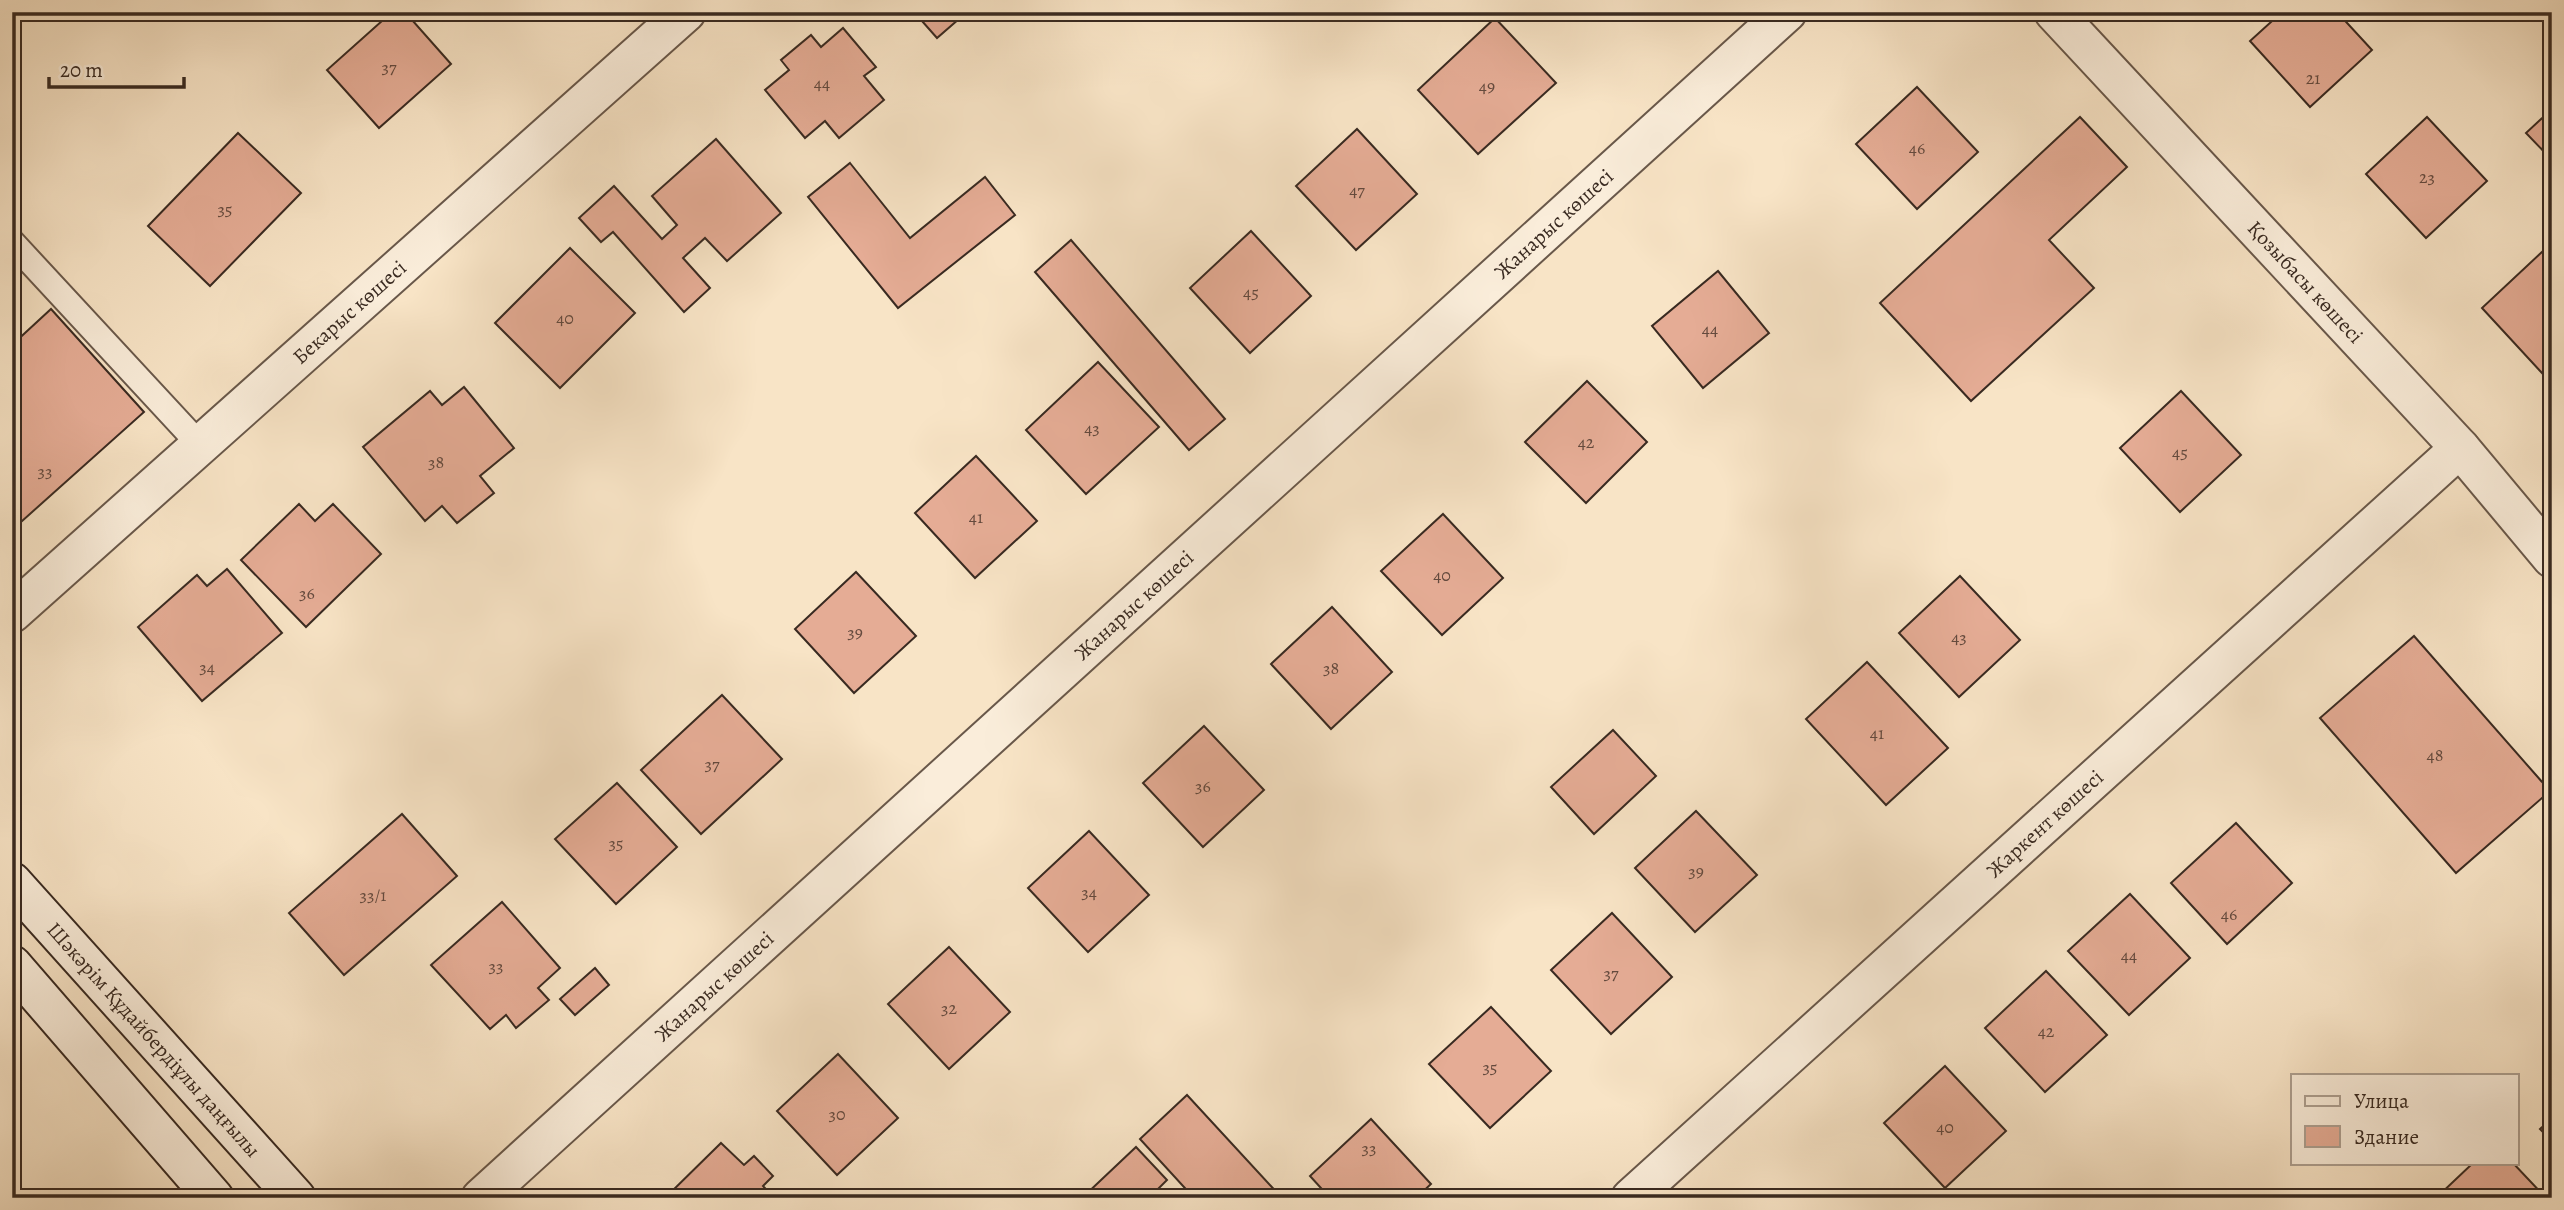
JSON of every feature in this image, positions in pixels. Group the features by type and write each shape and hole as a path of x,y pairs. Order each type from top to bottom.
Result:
{"street":[{"name":"Бекарыс көшесі","path":"12,613 686,12"},
{"name":"Жанарыс көшесі","path":"481,1198 1787,12"},
{"name":"Қозыбасы көшесі","path":"2054,12 2460,448 2552,558"},
{"name":"Жаркент көшесі","path":"1630,1198 2460,448"},
{"name":"Шәкәрім Құдайбердіұлы даңғылы","path":"12,882 296,1198"},
{"path":"12,965 214,1198"}],"lane":[{"path":"12,242 200,445"}],"building":[{"path":"392,12 405,12 451,64 379,128 327,70"},
{"path":"914,12 967,12 937,38"},
{"path":"2282,12 2337,12 2372,50 2310,107 2250,41"},
{"path":"1495,18 1556,83 1478,154 1418,90"},
{"path":"843,28 876,67 864,76 884,100 839,138 825,121 805,138 765,90 789,70 781,60 811,35 821,47"},
{"path":"1917,87 1978,152 1917,209 1856,144"},
{"path":"2552,109 2552,160 2526,133"},
{"path":"2080,117 2127,167 2049,240 2094,288 1971,401 1880,303"},
{"path":"2427,117 2487,181 2426,238 2366,174"},
{"path":"1357,129 1417,194 1356,250 1296,186"},
{"path":"238,133 301,193 210,286 148,226"},
{"path":"716,139 781,213 727,261 705,238 683,258 710,288 684,312 613,232 601,242 579,218 614,186 662,239 677,225 652,196"},
{"path":"850,163 910,238 985,177 1015,215 898,308 808,197"},
{"path":"1251,231 1311,296 1250,353 1190,288"},
{"path":"1071,240 1225,419 1189,450 1035,272"},
{"path":"570,248 635,313 560,388 495,323"},
{"path":"2543,251 2552,260 2552,364 2542,373 2482,308"},
{"path":"1718,271 1769,333 1703,388 1652,326"},
{"path":"51,309 144,412 12,530 12,345"},
{"path":"1098,362 1159,427 1086,494 1026,430"},
{"path":"1587,381 1647,442 1586,503 1525,442"},
{"path":"464,387 514,448 480,476 494,493 457,523 442,506 425,521 363,447 430,391 442,405"},
{"path":"2181,391 2241,455 2180,512 2120,448"},
{"path":"976,456 1037,521 975,578 915,513"},
{"path":"299,504 315,521 333,504 381,554 306,627 241,560"},
{"path":"1443,514 1503,578 1442,635 1381,571"},
{"path":"227,569 282,633 202,701 138,627 197,575 207,586"},
{"path":"856,572 916,636 854,693 795,629"},
{"path":"1960,576 2020,640 1959,697 1899,633"},
{"path":"1332,607 1392,672 1331,729 1271,664"},
{"path":"2414,636 2550,791 2456,873 2320,718"},
{"path":"1867,662 1948,748 1886,805 1806,719"},
{"path":"722,695 782,759 701,834 641,770"},
{"path":"1204,726 1264,790 1203,847 1143,783"},
{"path":"1613,730 1656,776 1594,834 1551,787"},
{"path":"617,783 677,847 616,904 555,839"},
{"path":"1696,811 1757,875 1695,932 1635,868"},
{"path":"402,814 457,876 344,975 289,913"},
{"path":"2236,823 2292,883 2227,944 2171,883"},
{"path":"1089,831 1149,895 1088,952 1028,888"},
{"path":"2130,894 2190,958 2129,1015 2068,951"},
{"path":"502,902 560,968 538,988 549,1000 516,1028 506,1015 490,1029 431,965"},
{"path":"1612,913 1672,977 1611,1034 1551,970"},
{"path":"949,947 1010,1012 949,1069 888,1004"},
{"path":"595,968 609,985 575,1015 560,999"},
{"path":"2046,971 2107,1035 2045,1092 1985,1028"},
{"path":"1491,1007 1551,1071 1490,1128 1429,1064"},
{"path":"838,1054 898,1118 837,1175 777,1111"},
{"path":"1945,1066 2006,1131 1945,1188 1884,1123"},
{"path":"1187,1095 1282,1198 1194,1198 1140,1139"},
{"path":"2552,1118 2552,1141 2540,1129"},
{"path":"1371,1119 1431,1184 1416,1198 1330,1198 1310,1176"},
{"path":"721,1143 744,1165 754,1156 773,1176 763,1186 774,1198 665,1198"},
{"path":"1136,1147 1167,1180 1149,1198 1082,1198"},
{"path":"2472,1164 2514,1164 2546,1198 2436,1198"}]}
